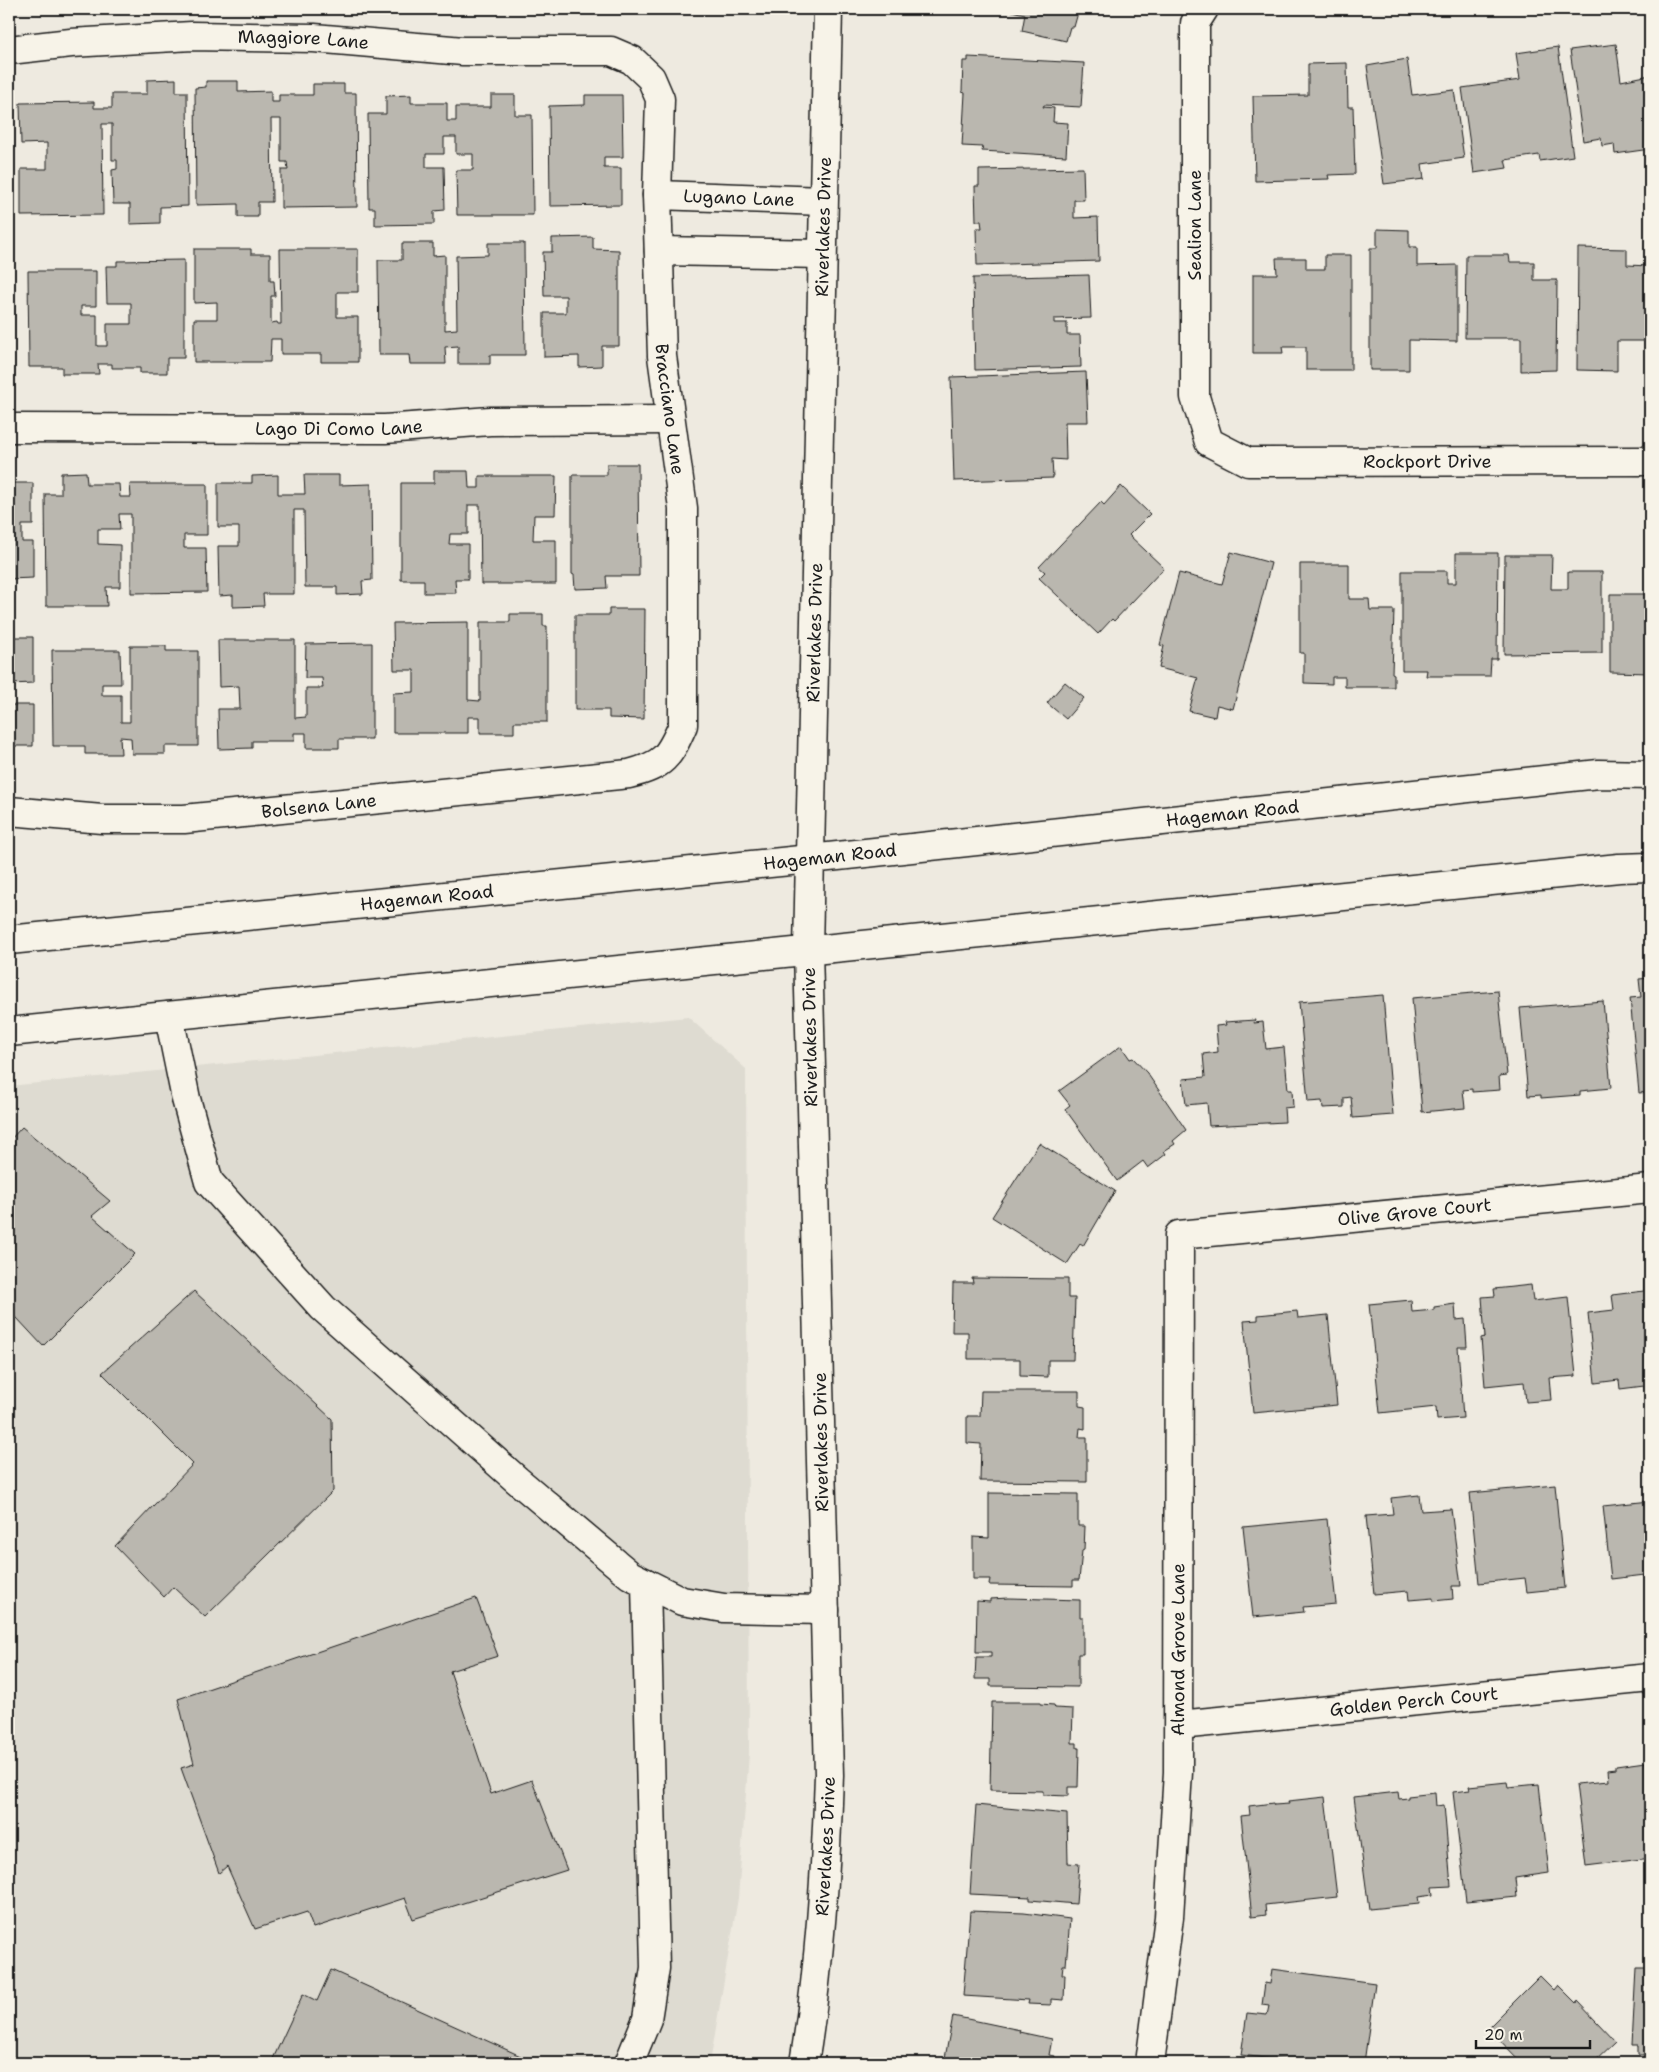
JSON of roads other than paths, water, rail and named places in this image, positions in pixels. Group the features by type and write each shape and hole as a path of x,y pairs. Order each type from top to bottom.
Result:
{"street":[{"name":"Riverlakes Drive","path":"804,2063 814,2002 826,1881 829,1775 808,950 828,9"},
{"name":"Sealion Lane","path":"1204,9 1195,23 1195,397 1209,442"},
{"name":"Maggiore Lane","path":"9,50 71,43 192,36 314,38 463,51 599,51"},
{"name":"Bracciano Lane","path":"599,51 611,51 632,60 651,78 660,99 657,196 662,356 683,508 683,725 671,752 652,768 629,774"},
{"name":"Lugano Lane","path":"657,196 823,201"},
{"path":"659,251 822,254"},
{"name":"Lago Di Como Lane","path":"9,428 385,429 490,421 670,420"},
{"name":"Rockport Drive","path":"1209,442 1248,462 1650,461"},
{"name":"Bolsena Lane","path":"9,811 102,819 184,819 629,774"},
{"name":"Hageman Road","path":"9,940 810,859 1599,774 1650,775"},
{"path":"9,1032 1619,868 1650,867"},
{"path":"169,1016 186,1099 209,1182 323,1308 517,1480 630,1575 682,1601 716,1606 825,1610"},
{"name":"Olive Grove Court","path":"1179,1235 1650,1188"},
{"name":"Almond Grove Lane","path":"1150,2063 1169,1917 1179,1725 1179,1235"},
{"path":"629,2063 647,2020 655,1968 646,1583"},
{"name":"Golden Perch Court","path":"1179,1725 1650,1678"}]}
